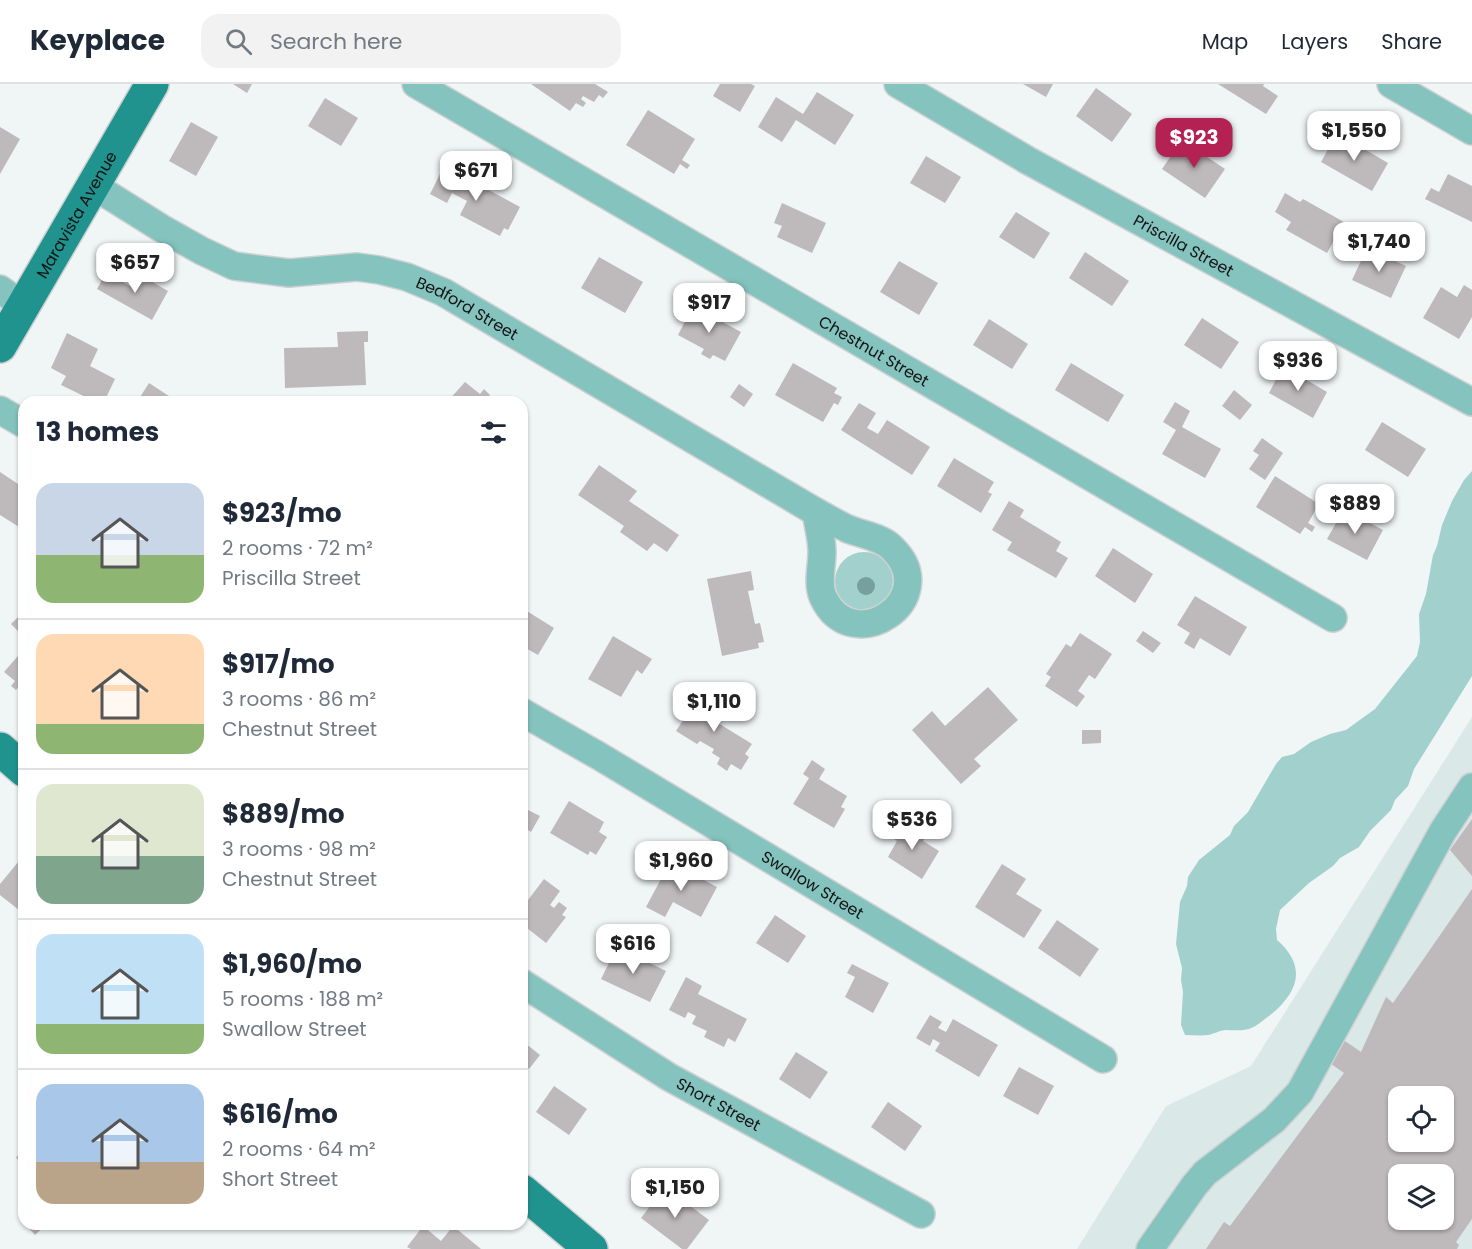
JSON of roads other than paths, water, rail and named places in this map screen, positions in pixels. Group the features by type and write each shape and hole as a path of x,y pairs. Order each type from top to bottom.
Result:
{"main road":[{"name":"Maravista Avenue","path":"0,346 11,298 94,186 152,84"},
{"path":"0,749 18,765"},
{"path":"528,1196 591,1249"}],"street":[{"name":"Chestnut Street","path":"416,84 1333,618"},
{"name":"Priscilla Street","path":"898,84 1027,160 1472,402"},
{"path":"1391,84 1472,131"},
{"name":"Bedford Street","path":"94,186 161,228 234,266 289,273 357,267 407,277 443,292 816,512"},
{"path":"0,410 18,420"},
{"name":"Swallow Street","path":"528,715 1103,1059"},
{"path":"1150,1249 1200,1180 1274,1120 1300,1092 1443,831 1472,787"},
{"name":"Short Street","path":"528,987 669,1077 921,1214"}]}
